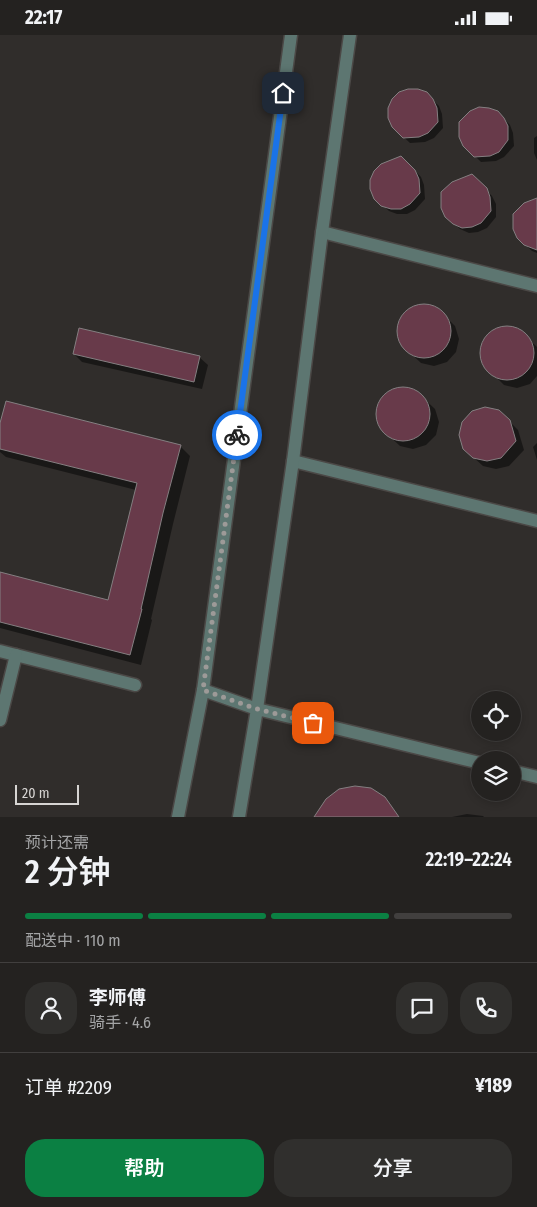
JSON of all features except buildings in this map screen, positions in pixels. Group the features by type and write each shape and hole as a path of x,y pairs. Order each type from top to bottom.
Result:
{"lane":[{"path":"178,817 203,690 291,35"},
{"path":"239,817 257,709 350,35"},
{"path":"322,232 537,286"},
{"path":"292,461 537,521"},
{"path":"0,651 135,685"},
{"path":"0,720 16,655"},
{"path":"203,690 257,709 471,761"},
{"path":"521,773 537,777"}],"way so far":[{"path":"237,435 203,690 257,709 313,723"}],"route":[{"path":"237,435 283,93"}]}
